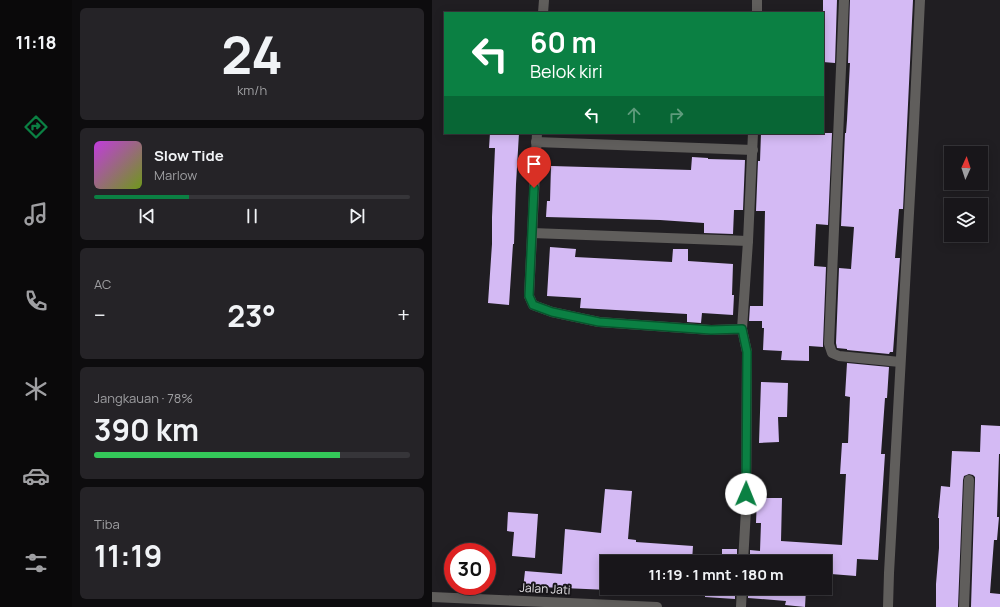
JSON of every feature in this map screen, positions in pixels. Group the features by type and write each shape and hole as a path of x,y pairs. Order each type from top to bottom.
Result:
{"street":[{"path":"543,12 544,0"},
{"path":"757,0 757,12"},
{"path":"844,0 829,344 832,353 839,356 900,362"},
{"path":"888,607 920,0"},
{"path":"744,555 747,352 742,329 753,134"},
{"path":"742,329 711,330 599,322 552,312 533,305 529,296 536,138 753,150"},
{"path":"532,233 748,242"},
{"path":"964,607 969,480"},
{"path":"741,607 742,595"},
{"name":"Jalan Jati","path":"432,597 477,603 657,607"}],"building":[{"path":"823,0 837,0 835,63 824,62"},
{"path":"850,0 913,0 903,209 899,209 895,258 900,258 893,352 890,352 889,354 837,348 836,343 839,268 851,269 854,227 841,226 850,63 848,63"},
{"path":"832,133 828,225 816,224 814,266 826,267 823,347 809,346 809,361 781,360 782,351 763,350 764,328 762,328 762,321 749,321 750,306 763,306 765,211 756,211 758,161 760,161 761,134"},
{"path":"490,134 519,134 514,244 509,305 488,303 492,244 495,148 489,148"},
{"path":"692,157 745,160 743,210 734,210 733,234 704,233 704,223 660,220 546,217 547,201 550,201 551,166 691,170"},
{"path":"550,247 576,249 575,257 672,262 673,249 688,249 688,261 733,264 733,315 702,313 701,323 687,322 687,314 580,308 581,298 547,296"},
{"path":"847,363 889,367 881,454 885,454 878,560 857,559 856,576 832,574 832,555 750,555 750,550 760,551 761,523 756,523 757,498 782,498 781,541 842,545 846,474 840,474 842,443 848,443 850,397 845,396"},
{"path":"761,382 788,383 787,417 778,417 779,442 759,443"},
{"path":"981,425 1000,426 997,517 999,517 997,540 994,540 990,593 1000,594 1000,607 971,607 975,477 969,474 964,476 963,480 958,607 936,607 939,548 938,518 941,486 950,487 952,451 980,452"},
{"path":"605,489 632,491 628,539 636,540 636,542 693,546 692,555 600,555 600,590 540,587 540,591 523,589 525,571 562,574 565,529 601,533"},
{"path":"508,512 538,514 535,558 512,556 514,532 507,531"},
{"path":"722,549 737,549 737,555 707,555 722,554"},
{"path":"705,595 735,595 735,599 705,597"},
{"path":"748,595 806,595 805,607 785,605 786,601 748,598"}],"route":[{"path":"534,188 529,296 533,305 552,312 599,322 711,330 742,329 747,352 746,494"}]}
